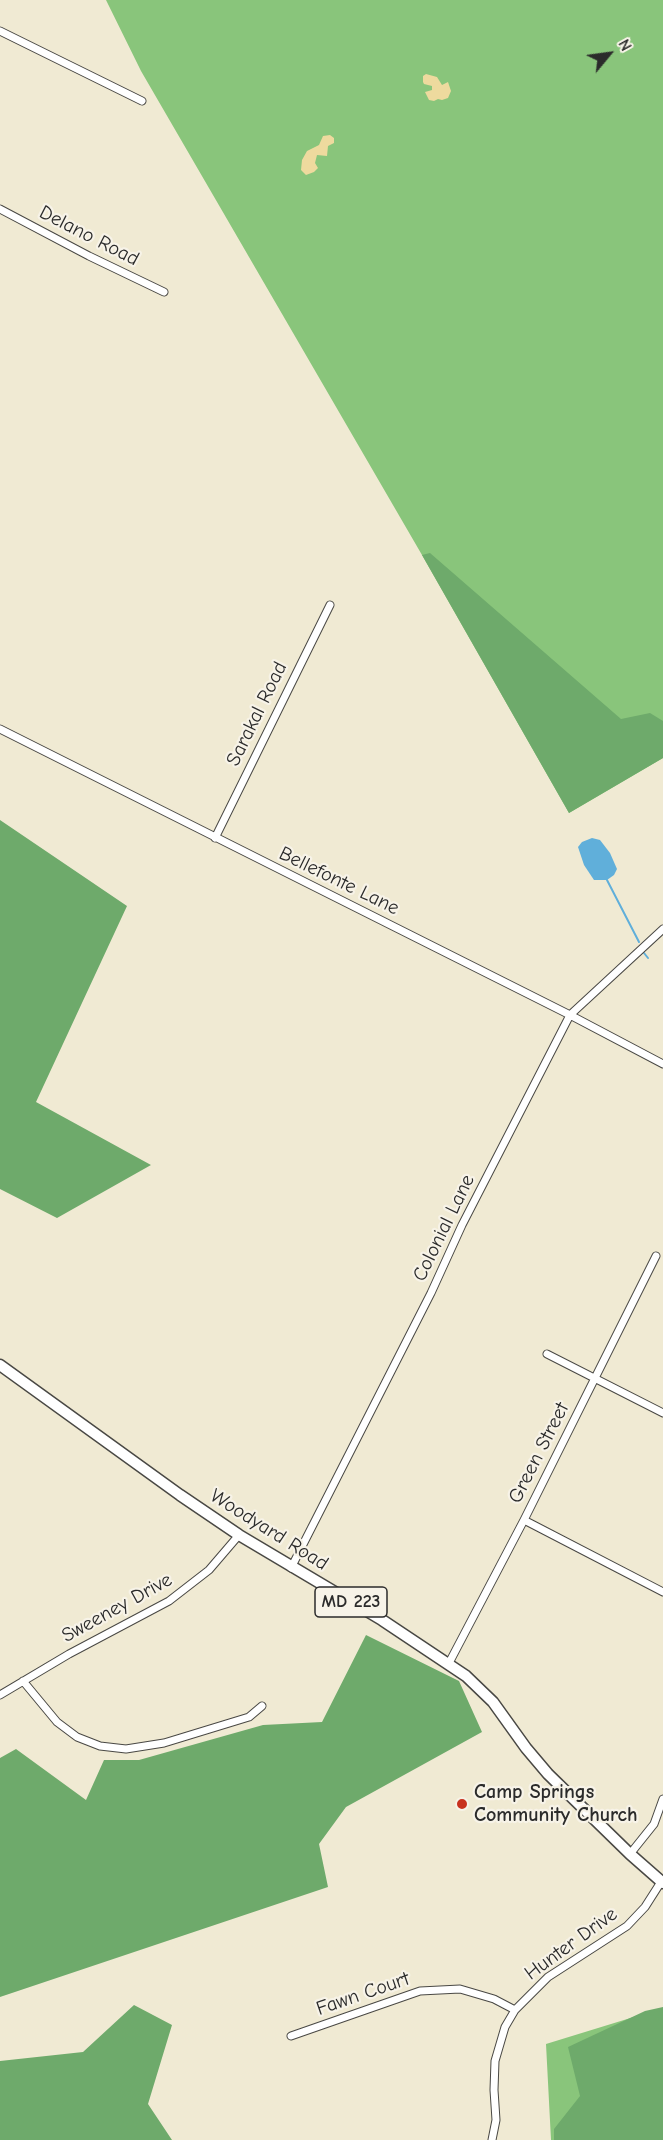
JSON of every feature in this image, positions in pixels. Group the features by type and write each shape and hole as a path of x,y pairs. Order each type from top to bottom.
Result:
{"main road":[{"name":"Woodyard Road","path":"0,1365 239,1536 364,1609 449,1663 479,1686 538,1762 630,1854 662,1882"}],"street":[{"path":"0,31 142,101"},
{"name":"Delano Road","path":"0,209 164,292"},
{"name":"Sarakal Road","path":"215,838 330,605"},
{"name":"Bellefonte Lane","path":"0,729 663,1064"},
{"name":"Colonial Lane","path":"291,1568 431,1293 462,1225 570,1015 663,929"},
{"name":"Green Street","path":"449,1663 596,1379 656,1256"},
{"path":"547,1354 663,1413"},
{"path":"524,1520 663,1592"},
{"name":"Sweeney Drive","path":"0,1695 78,1649 169,1601 209,1570 239,1536"},
{"path":"23,1681 57,1722 77,1737 100,1746 126,1749 164,1743 249,1717 262,1706"},
{"path":"630,1854 654,1824 663,1799"},
{"name":"Hunter Drive","path":"492,2140 496,2120 495,2061 500,2042 515,2010 548,1977 627,1926 645,1907 662,1882"},
{"name":"Fawn Court","path":"291,2036 420,1991 460,1989 494,1999 515,2010"}],"green space":[{"path":"106,0 663,0 663,758 569,813 141,71"},
{"path":"430,553 621,719 650,713 663,721 663,758 569,813 422,555"},
{"path":"0,820 127,906 36,1102 151,1165 57,1218 0,1189"},
{"path":"366,1635 459,1681 482,1732 346,1807 319,1844 328,1887 0,1997 0,1758 16,1749 86,1800 104,1760 139,1760 263,1725 322,1722"},
{"path":"134,2005 172,2025 148,2104 172,2140 0,2140 0,2061 83,2052"},
{"path":"663,2007 663,2140 554,2140 554,2129 580,2096 568,2047 645,2011"},
{"path":"663,2008 663,2140 551,2140 546,2044"}],"sand":[{"path":"426,74 437,77 442,85 448,82 451,91 448,98 429,100 425,92 432,90 432,86 423,82 423,76"},
{"path":"330,135 334,138 334,143 328,146 327,156 317,155 315,163 318,168 306,175 301,170 302,160 307,151 319,145 323,136"}],"water":[{"path":"592,838 600,840 610,853 617,869 614,875 607,880 594,880 584,865 578,847 582,842"}],"waterway":[{"path":"607,880 639,942"},
{"path":"644,953 648,958"}],"place":[{"name":"Camp Springs Community Church","path":"462,1804"}]}
